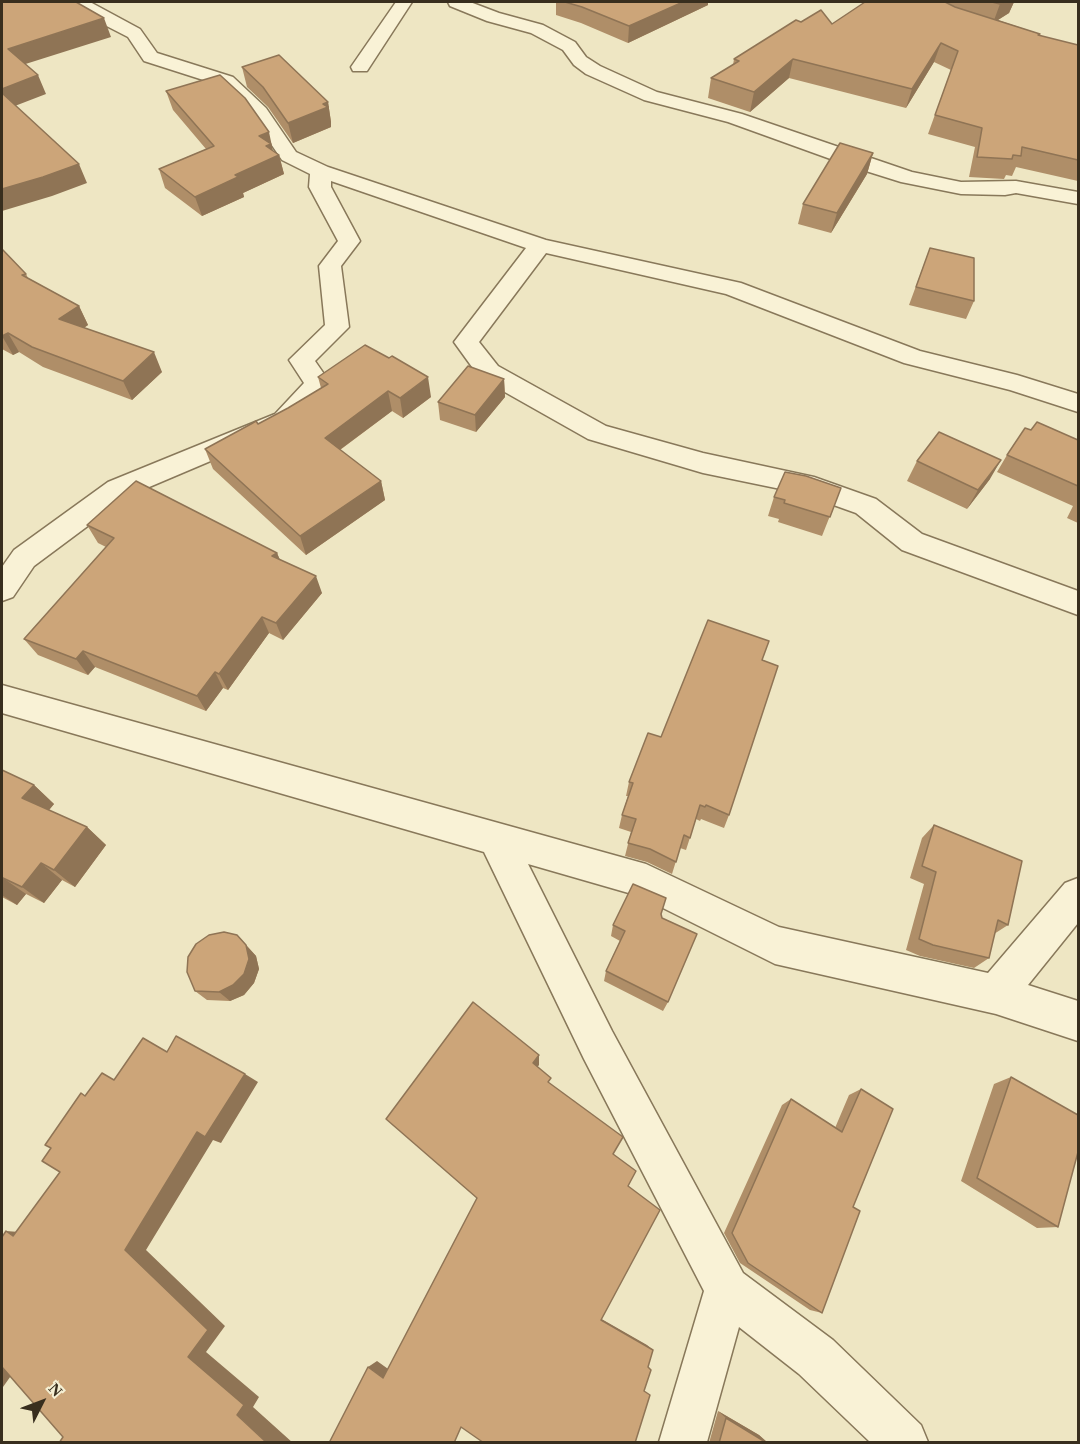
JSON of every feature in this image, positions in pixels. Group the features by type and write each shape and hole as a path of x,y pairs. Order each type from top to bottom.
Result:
{"street":[{"path":"79,2 134,33 150,57 226,81 260,112 290,156 321,171 540,245 733,288 913,357 1017,382 1078,403"},
{"path":"360,66 404,2"},
{"path":"456,2 493,17 537,29 569,46 580,61 593,70 651,96 735,118 857,162 908,178 961,188 1016,187 1078,198"},
{"path":"2,589 24,558 118,489 284,420 318,384 301,360 337,327 330,266 349,241 320,187 321,171"},
{"path":"540,245 466,342 489,372 597,434 702,463 804,484 866,506 912,542 1078,603"},
{"path":"2,699 646,881 775,945 996,994 1078,1021"},
{"path":"496,838 598,1045 727,1289 816,1357 904,1443"},
{"path":"996,994 1078,895"},
{"path":"683,1443 727,1289"}],"building":[{"path":"2,2 76,2 104,18 8,49 38,75 2,89"},
{"path":"565,2 683,2 629,26"},
{"path":"865,2 945,2 1040,34 1038,35 1078,45 1078,160 1022,147 1021,156 1013,155 1012,159 977,157 982,128 935,115 958,51 941,43 912,89 793,59 754,92 711,78 739,61 734,59 796,20 801,22 821,10 832,24"},
{"path":"279,55 328,102 323,104 328,107 288,123 263,87 242,67"},
{"path":"220,75 245,98 269,132 259,136 271,144 266,146 279,155 195,197 159,169 214,146 166,91"},
{"path":"2,93 79,164 2,189"},
{"path":"840,143 873,153 837,213 803,204"},
{"path":"930,248 974,258 974,301 916,287"},
{"path":"2,249 26,274 22,275 79,306 59,319 154,352 123,381 32,347 8,333 2,336"},
{"path":"365,345 389,358 392,356 428,377 400,398 388,391 325,438 381,481 300,536 205,449 256,421 258,424 328,384 318,377"},
{"path":"468,366 504,379 475,415 438,402"},
{"path":"1037,422 1078,440 1078,486 1007,455 1025,428 1031,430"},
{"path":"939,432 1001,460 978,490 917,461"},
{"path":"785,472 806,476 841,488 830,517 784,503 785,500 774,497"},
{"path":"136,481 277,553 272,556 316,576 276,623 262,617 219,674 215,672 197,696 83,651 76,659 24,639 114,538 87,525"},
{"path":"708,620 769,641 762,660 778,666 729,815 706,805 705,807 700,805 690,838 684,835 676,862 650,849 628,843 636,819 622,815 633,783 629,782 648,733 661,737"},
{"path":"2,770 34,785 22,798 87,827 54,870 41,863 22,887 3,878 2,880"},
{"path":"934,825 1022,861 1008,925 998,920 989,958 933,945 919,939 936,872 922,866"},
{"path":"633,884 666,898 662,918 697,934 668,1002 606,971 625,931 613,925"},
{"path":"224,932 237,935 246,945 249,959 244,974 233,985 219,992 195,991 187,972 188,957 196,944 209,935"},
{"path":"473,1002 539,1055 533,1063 551,1078 548,1082 623,1137 613,1154 636,1171 628,1186 660,1210 601,1320 653,1350 648,1367 651,1370 644,1391 650,1395 635,1443 484,1443 461,1427 454,1443 329,1443 368,1367 383,1378 477,1198 386,1119"},
{"path":"176,1036 245,1074 205,1137 197,1132 125,1250 208,1330 188,1357 244,1405 237,1415 267,1443 59,1443 63,1437 2,1367 2,1237 6,1231 13,1236 60,1172 42,1161 51,1148 45,1145 81,1093 85,1096 102,1073 114,1080 143,1038 167,1052"},
{"path":"1011,1077 1078,1115 1078,1152 1058,1227 977,1178"},
{"path":"861,1089 893,1109 853,1207 860,1211 822,1313 748,1263 732,1233 791,1099 842,1132"},
{"path":"726,1418 767,1443 719,1443"}]}
